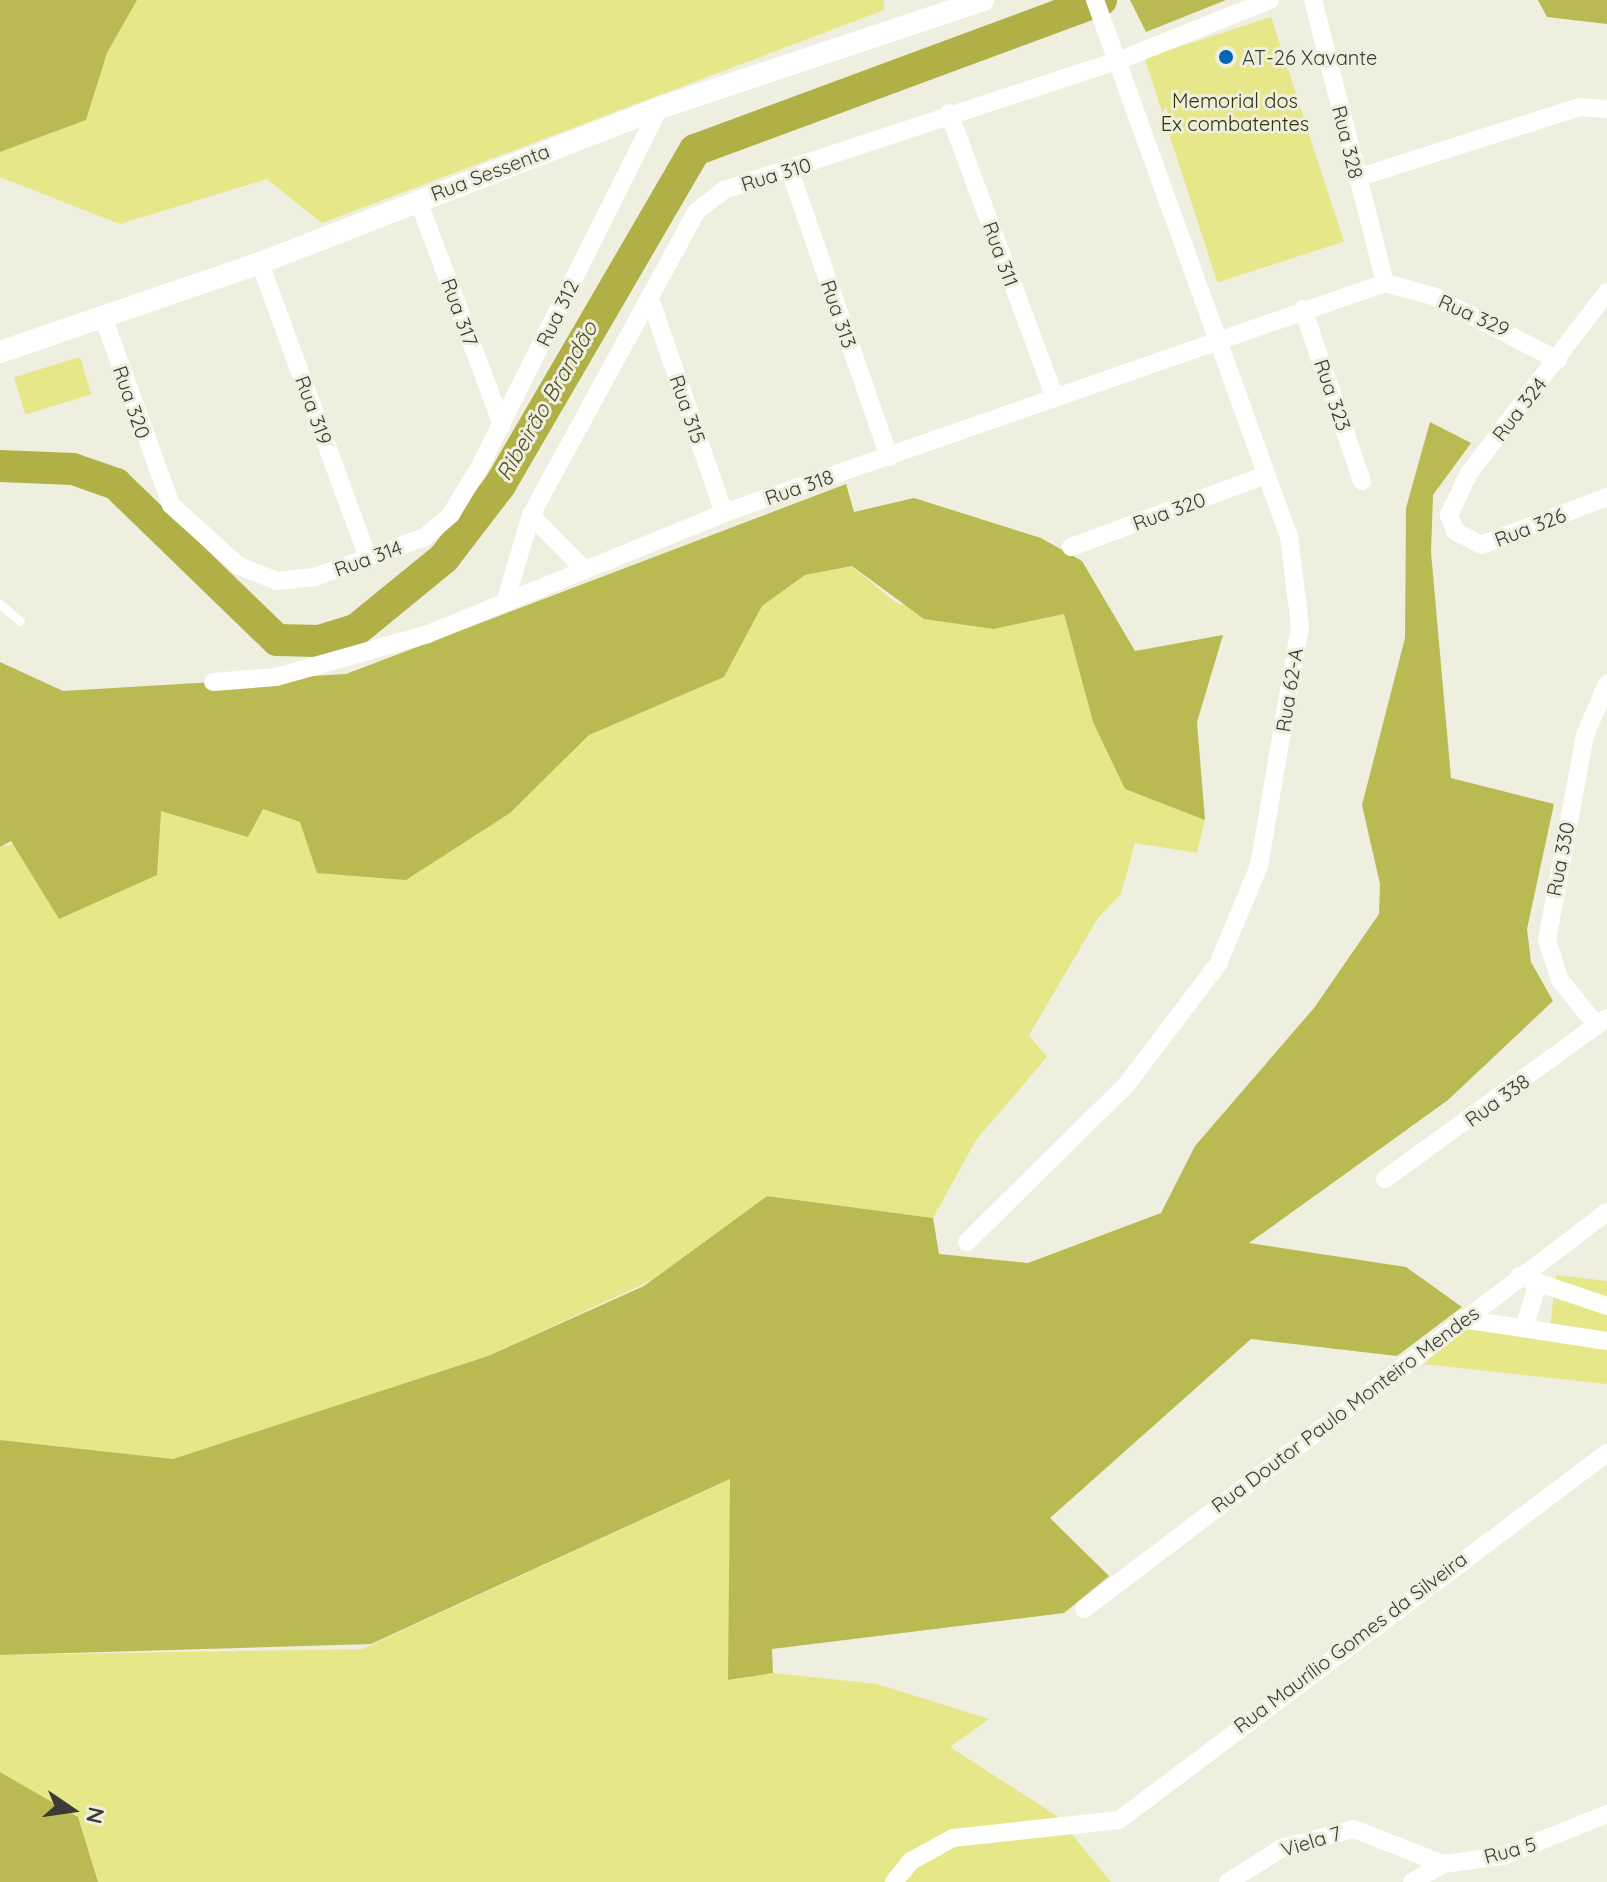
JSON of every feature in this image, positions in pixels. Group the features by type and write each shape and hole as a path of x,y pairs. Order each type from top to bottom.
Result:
{"street":[{"name":"Rua Sessenta","path":"0,352 260,263 659,108 983,0"},
{"name":"Rua 62-A","path":"967,1242 1127,1084 1218,964 1242,920 1268,823 1300,626 1289,537 1120,60 1095,0"},
{"name":"Rua 310","path":"506,599 531,515 652,304 697,211 724,190 790,171 949,113 1120,60 1270,0"},
{"name":"Rua 328","path":"1313,0 1385,283"},
{"path":"1357,178 1579,107 1607,109"},
{"name":"Rua 312","path":"451,514 502,425 659,108"},
{"name":"Rua 311","path":"949,113 1054,396"},
{"name":"Rua 313","path":"790,171 889,457"},
{"name":"Rua 317","path":"418,200 502,425"},
{"name":"Rua 319","path":"260,263 368,558"},
{"name":"Rua 318","path":"213,682 349,659 724,513 1385,283"},
{"name":"Rua 329","path":"1385,283 1433,296 1558,360"},
{"name":"Rua 324","path":"1455,531 1450,502 1607,292"},
{"name":"Rua 315","path":"652,304 724,513"},
{"name":"Rua 323","path":"1303,309 1362,481"},
{"name":"Rua 320","path":"103,317 162,486 185,519 239,566 277,581"},
{"name":"Rua 320","path":"1071,547 1266,475"},
{"name":"Rua 326","path":"1455,531 1481,545 1607,497"},
{"name":"Rua 314","path":"277,581 368,558 425,537 451,514"},
{"path":"531,515 584,569"},
{"name":"Rua 330","path":"1602,1022 1560,980 1547,940 1585,735 1607,684"},
{"name":"Rua 338","path":"1385,1179 1602,1022"},
{"name":"Rua Doutor Paulo Monteiro Mendes","path":"1084,1609 1462,1319 1607,1212"},
{"path":"1519,1276 1537,1286 1607,1306"},
{"path":"1524,1328 1537,1286"},
{"path":"1462,1319 1607,1341"},
{"name":"Rua Maurílio Gomes da Silveira","path":"894,1882 911,1861 953,1838 1092,1828 1119,1820 1607,1453"},
{"name":"Rua 5","path":"1412,1882 1443,1864 1503,1856 1607,1814"},
{"name":"Viela 7","path":"1228,1882 1282,1848 1354,1829 1443,1864"}],"lane":[{"path":"0,604 20,621"}],"green space":[{"path":"137,0 884,0 884,10 322,223 267,179 120,224 0,177 0,152 86,120 107,53"},
{"name":"Memorial dos Ex combatentes","path":"1271,17 1344,241 1217,283 1145,58"},
{"path":"80,357 91,394 25,414 14,377"},
{"path":"852,566 896,603 994,629 1064,614 1093,722 1125,788 1205,820 1197,853 1135,843 1121,894 1098,918 1029,1035 1047,1057 976,1140 933,1218 767,1196 652,1280 488,1356 173,1459 0,1440 0,847 161,811 262,809 300,822 510,813 589,735 724,677 762,606 805,575"},
{"path":"1556,1275 1607,1281 1607,1384 1423,1364 1470,1324 1549,1338"},
{"path":"731,1479 729,1680 773,1673 877,1684 989,1719 950,1747 1057,1816 1111,1882 98,1882 78,1817 0,1772 0,1655 362,1649"}],"shaded area":[{"path":"0,0 137,0 107,53 86,120 0,152"},
{"path":"1130,0 1226,0 1146,32"},
{"path":"1538,0 1607,0 1607,24 1547,17"},
{"path":"1430,422 1471,443 1433,495 1431,552 1451,778 1554,804 1527,929 1531,962 1553,1001 1448,1100 1249,1243 1406,1267 1462,1307 1397,1356 1251,1339 1050,1518 1109,1576 1064,1613 772,1649 773,1673 728,1680 730,1479 371,1644 0,1655 0,1440 173,1459 488,1356 644,1286 767,1196 933,1218 939,1254 1028,1263 1161,1213 1195,1146 1314,1008 1379,914 1380,884 1362,805 1405,638 1406,508"},
{"path":"846,484 854,512 914,498 1041,538 1082,561 1135,651 1223,635 1197,722 1205,820 1125,789 1093,722 1064,614 994,629 924,619 852,566 805,575 762,606 724,677 589,735 510,813 406,880 317,873 300,822 263,809 248,837 161,811 157,875 59,919 11,841 0,847 0,662 63,691 346,674"},
{"path":"0,1772 78,1817 98,1882 0,1882"}],"waterway":[{"name":"Ribeirão Brandão","path":"0,466 73,469 116,484 277,640 319,641 356,630 444,558 500,485 695,150 1101,0"}],"place":[{"name":"AT-26 Xavante","path":"1226,57"}]}
